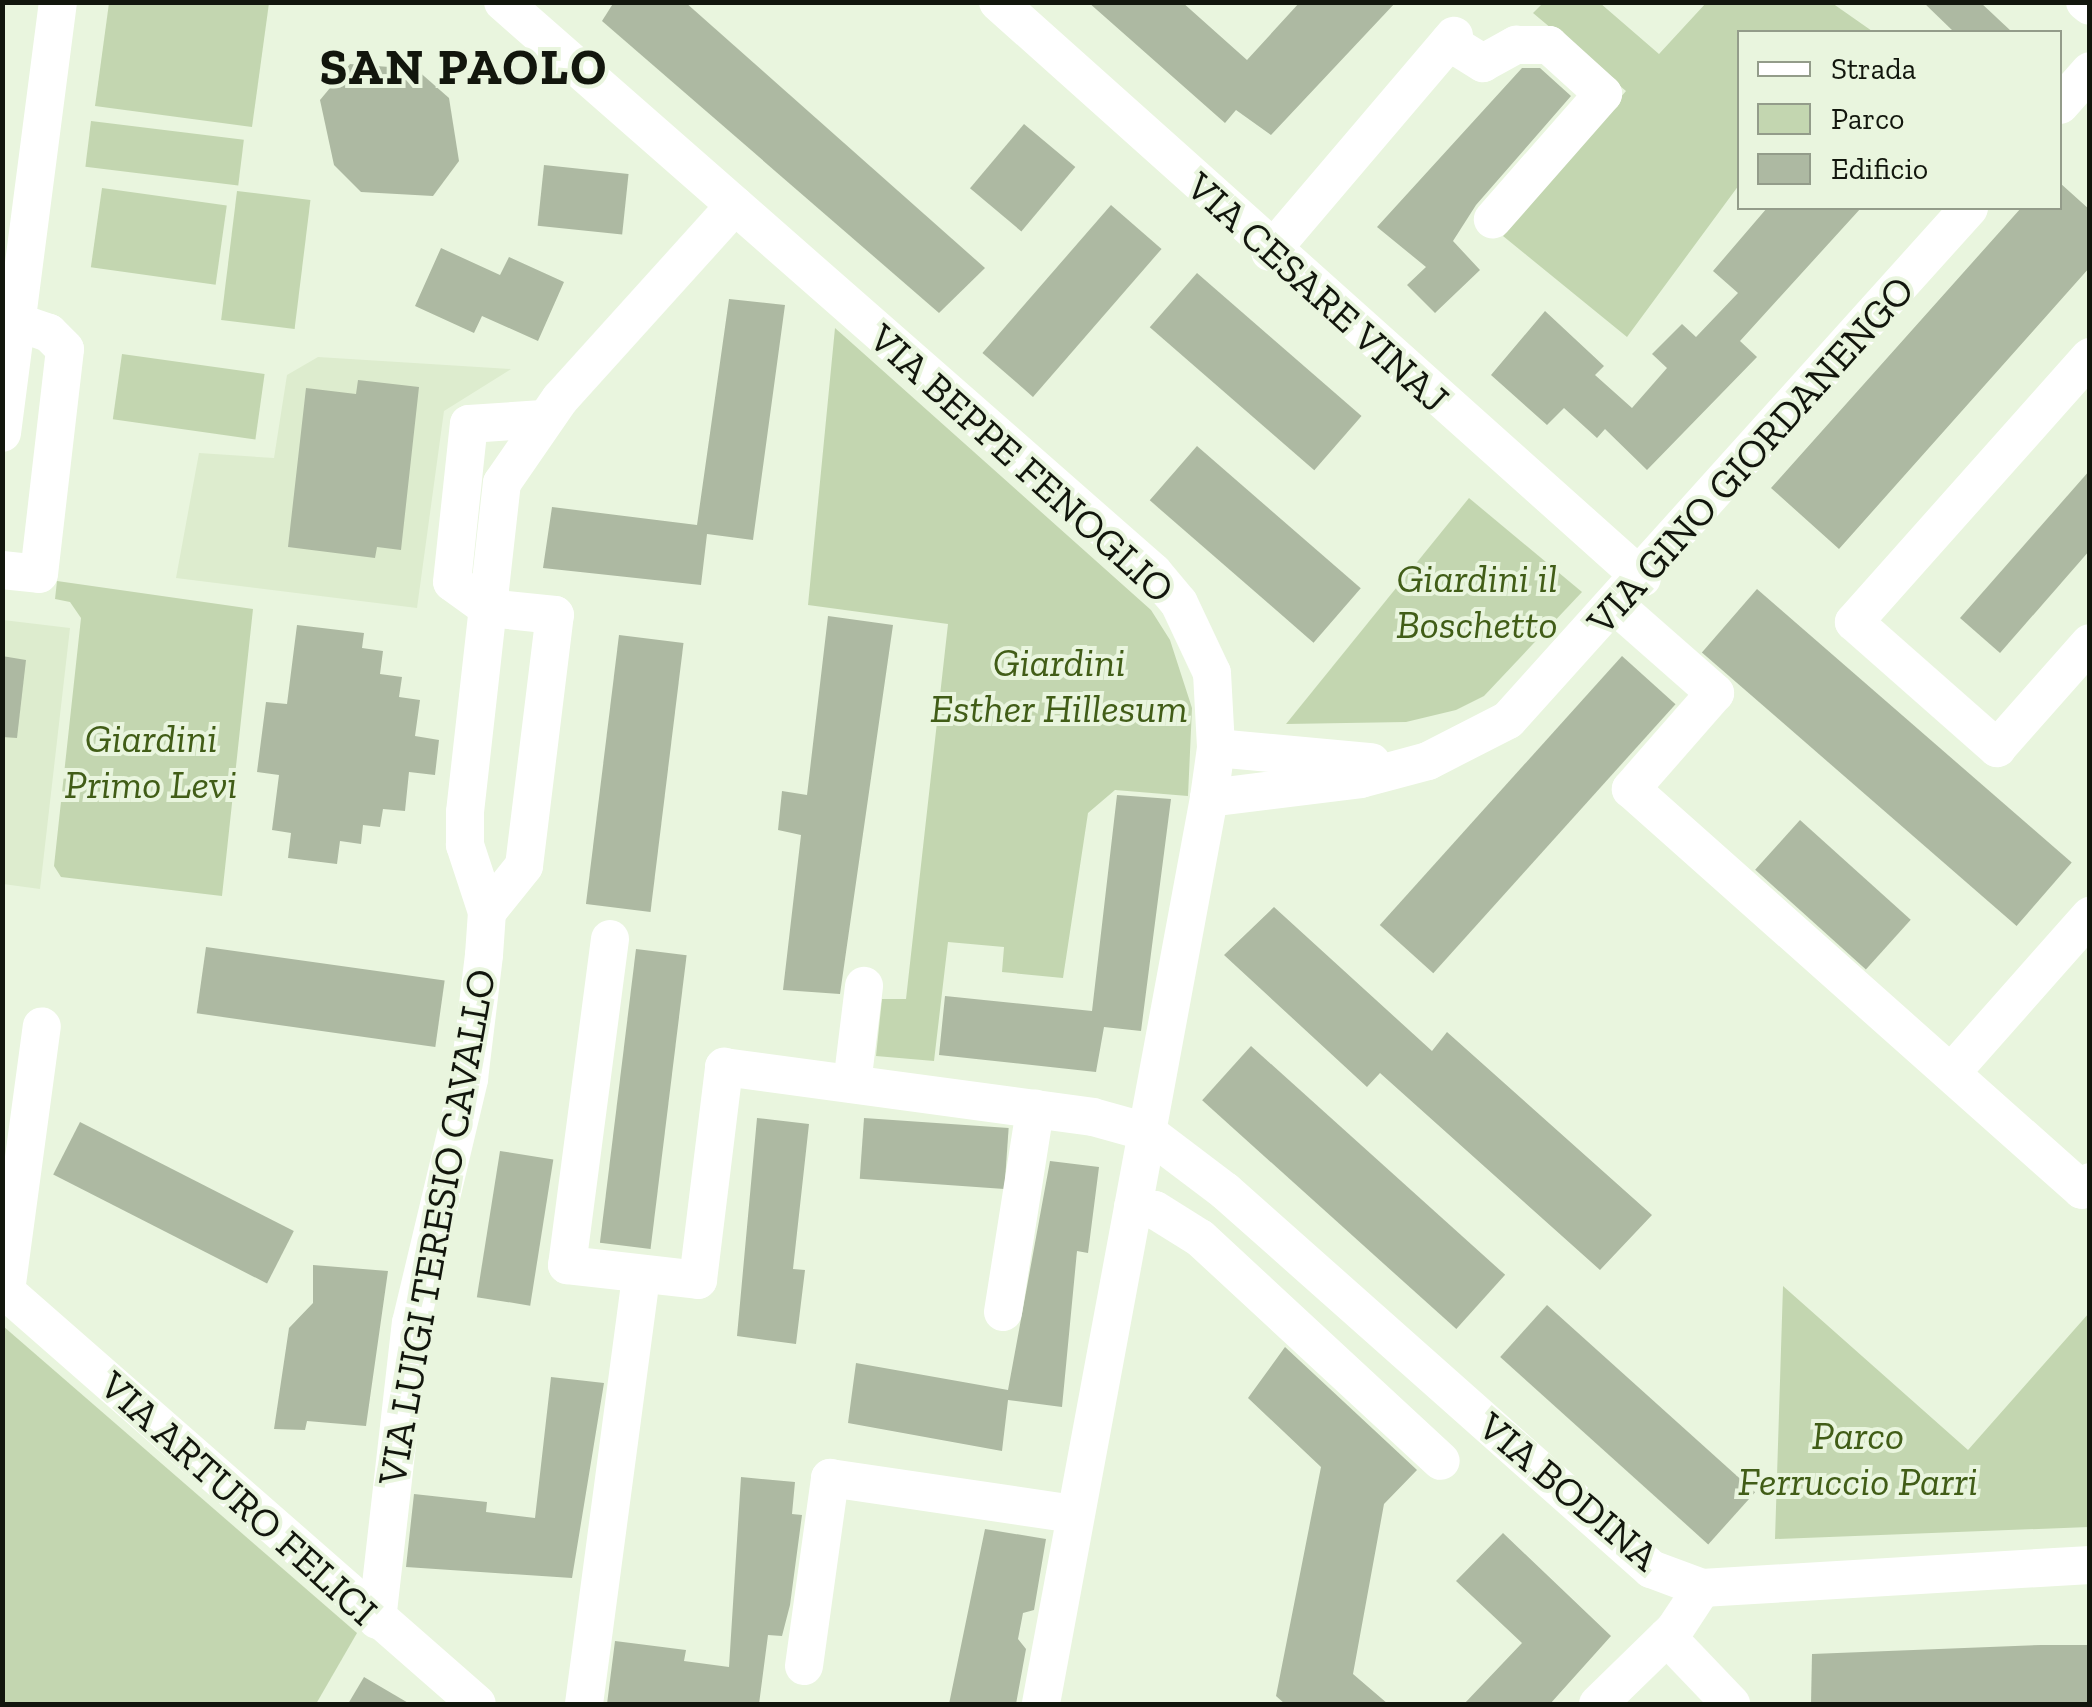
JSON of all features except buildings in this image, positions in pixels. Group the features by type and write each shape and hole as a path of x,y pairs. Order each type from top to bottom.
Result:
{"street":[{"path":"2,433 58,2"},
{"name":"VIA BEPPE FENOGLIO","path":"504,2 1154,572 1179,603 1212,673 1216,748 1209,798 1041,1704"},
{"name":"VIA CESARE VINAJ","path":"998,2 1270,252 1642,578"},
{"path":"1270,252 1452,39 1483,63 1516,45 1550,45 1602,94 1492,220"},
{"path":"2062,103 2090,71"},
{"name":"VIA LUIGI TERESIO CAVALLO","path":"376,1620 411,1323 469,1079 487,912 465,845 465,812 502,483 542,419 735,205"},
{"name":"VIA GINO GIORDANENGO","path":"1209,798 1361,780 1428,762 1508,720 1642,578 1967,210"},
{"path":"2,570 39,574 65,349 49,333 17,322"},
{"path":"2090,357 1854,622 1996,748 2090,643"},
{"path":"487,912 524,866 554,615 488,608 452,582 469,424 542,419"},
{"path":"1616,606 1715,693 1631,789 2082,1190 2090,1182"},
{"path":"1216,748 1428,762"},
{"path":"1951,1073 2090,916"},
{"path":"610,939 567,1265 698,1280 724,1067 1035,1109 1146,1132"},
{"path":"852,1084 864,986"},
{"path":"4,1289 42,1026"},
{"path":"1002,1312 1035,1109"},
{"name":"VIA BODINA","path":"1146,1132 1225,1192 1651,1569 1702,1588 2090,1565"},
{"path":"1133,1207 1155,1210 1200,1238 1441,1461"},
{"name":"VIA ARTURO FELICI","path":"4,1289 376,1620 478,1704"},
{"path":"584,1704 639,1294"},
{"path":"804,1666 830,1478 1076,1514"},
{"path":"1598,1704 1667,1637 1702,1588"},
{"path":"1667,1637 1732,1704"}],"shaded area":[{"path":"318,357 511,369 444,411 417,608 176,578 199,453 274,458 287,375"},
{"path":"3,620 70,628 40,889 3,884"}],"green space":[{"path":"109,3 269,3 252,127 95,106"},
{"path":"1543,3 1600,3 1659,54 1706,3 1832,3 1871,30 1737,30 1737,188 1627,337 1503,236 1626,91 1533,13"},
{"path":"91,121 244,140 238,185 85,167"},
{"path":"102,188 227,206 216,285 91,267"},
{"path":"237,191 310,200 295,329 221,320"},
{"name":"Giardini Esther Hillesum","path":"835,328 1151,610 1170,640 1192,708 1188,796 1115,790 1088,813 1063,978 1002,972 1004,947 948,942 934,1061 876,1056 882,999 906,999 948,624 808,605"},
{"path":"122,354 265,374 255,439 113,419"},
{"name":"Giardini il Boschetto","path":"1469,498 1582,592 1484,696 1456,710 1406,722 1286,724"},
{"name":"Giardini Primo Levi","path":"57,581 253,609 222,896 61,877 54,866 81,618 70,602 55,599"},
{"name":"Parco Ferruccio Parri","path":"1783,1286 1968,1450 2089,1313 2089,1527 1775,1539"},
{"path":"3,1326 357,1633 316,1704 3,1704"}],"district":[{"name":"SAN PAOLO","path":"464,68"}]}
